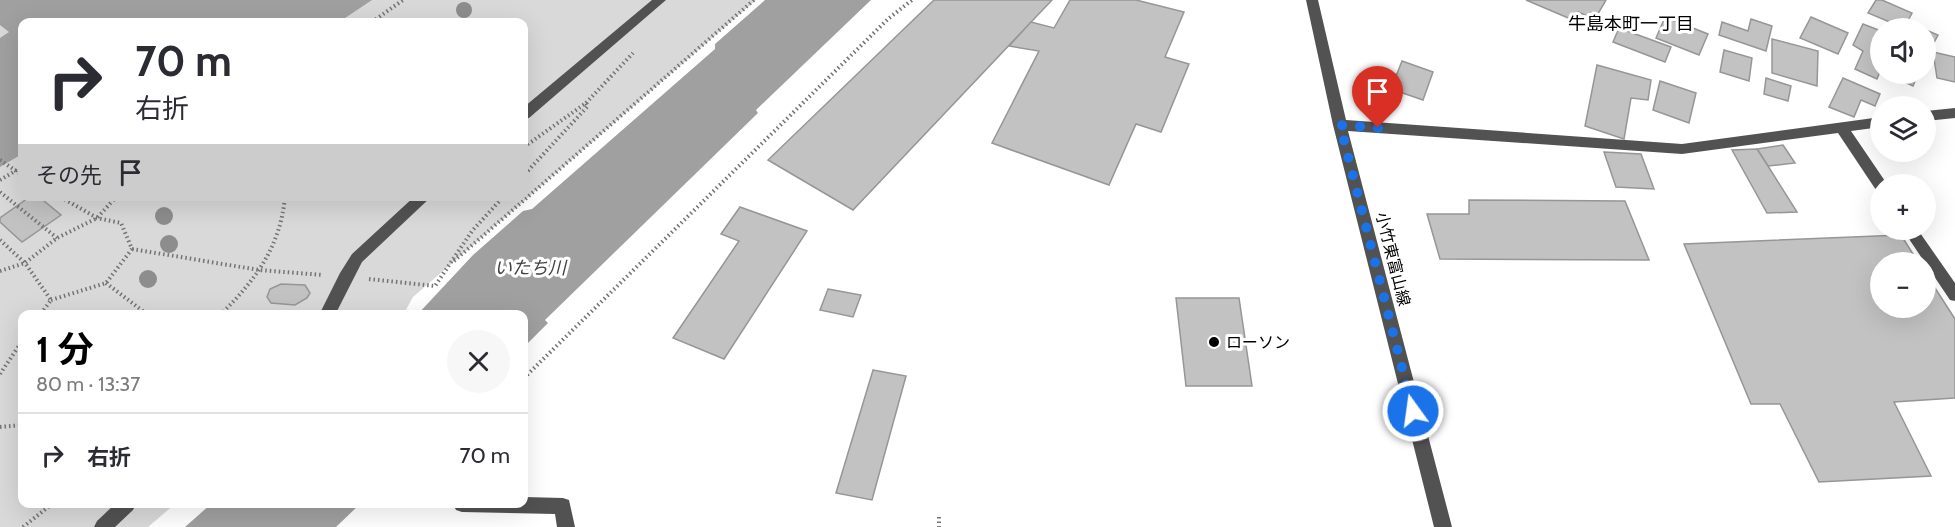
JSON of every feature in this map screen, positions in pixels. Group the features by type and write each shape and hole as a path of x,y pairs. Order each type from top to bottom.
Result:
{"street":[{"path":"528,111 660,0"},
{"name":"小竹東富山線","path":"1312,0 1340,125 1443,527"},
{"path":"1936,116 1955,113"},
{"path":"1340,125 1682,149 1870,123"},
{"path":"1841,127 1873,174"},
{"path":"329,310 357,258 420,201"},
{"path":"1917,240 1955,295"},
{"path":"528,505 563,506 566,527"},
{"path":"103,527 124,508"}],"path":[{"path":"378,18 403,0"},
{"path":"528,196 754,0"},
{"path":"528,374 888,19 912,0"},
{"path":"528,144 586,103 588,106 528,171"},
{"path":"0,160 18,172"},
{"path":"0,180 18,169"},
{"path":"0,192 57,238"},
{"path":"66,201 97,218 121,223 132,249"},
{"path":"0,271 25,263 57,238 97,218 112,201"},
{"path":"225,310 244,292 259,270 281,225 284,201"},
{"path":"132,249 259,270 435,286 472,231 499,201"},
{"path":"448,266 523,201"},
{"path":"1,241 25,263 51,300"},
{"path":"44,310 51,300 106,283 132,249"},
{"path":"106,283 141,310"},
{"path":"0,374 18,347"},
{"path":"0,427 18,425"},
{"path":"23,527 47,508"},
{"path":"939,517 939,527"}],"shaded area":[{"path":"0,0 756,0 528,197 528,18 18,18 18,201 524,201 413,297 406,310 18,310 18,508 170,508 148,527 0,527"}],"water":[{"path":"0,0 372,0 345,18 18,18 18,156 0,167 0,38 9,32 0,25"},
{"name":"いたち川","path":"765,0 871,0 756,110 758,113 545,320 548,323 528,343 528,310 422,310 473,255 523,211 532,209 715,49 715,44"},
{"path":"206,508 356,508 336,527 185,527"}],"building":[{"path":"934,0 1052,0 853,210 768,160"},
{"path":"1070,0 1136,0 1184,12 1165,57 1189,64 1161,132 1136,124 1109,185 992,143 1039,51 1009,46 1031,22 1054,28"},
{"path":"1526,0 1606,0 1595,19 1578,12 1573,20"},
{"path":"1876,0 1882,0 1912,13 1909,18 1880,18 1868,13"},
{"path":"1665,17 1708,34 1699,55 1656,38"},
{"path":"1811,17 1848,33 1838,54 1800,38"},
{"path":"1751,19 1772,26 1766,51 1719,35 1722,22 1748,31"},
{"path":"1863,24 1870,27 1870,76 1855,69 1863,51 1853,45"},
{"path":"1619,28 1671,47 1665,62 1613,42"},
{"path":"1772,39 1818,51 1817,86 1772,73"},
{"path":"1724,50 1752,58 1749,81 1720,72"},
{"path":"1936,53 1955,57 1955,82 1937,78"},
{"path":"1402,61 1433,72 1423,100 1391,89"},
{"path":"1597,65 1651,80 1648,100 1631,98 1624,139 1585,126"},
{"path":"1766,78 1791,86 1788,101 1764,94"},
{"path":"1843,78 1880,94 1870,96 1870,104 1861,100 1854,117 1829,107"},
{"path":"1660,81 1696,93 1689,123 1653,110"},
{"path":"1783,145 1795,163 1768,166 1757,149"},
{"path":"1757,149 1797,212 1767,213 1732,150"},
{"path":"1604,152 1641,154 1654,189 1616,187"},
{"path":"1469,200 1625,201 1649,260 1440,259 1427,214 1469,214"},
{"path":"24,201 44,201 61,215 22,242 0,222 0,218"},
{"path":"740,207 807,231 724,359 673,338 739,241 721,234"},
{"path":"1870,236 1870,240 1904,240 1912,252 1870,252 1870,318 1936,318 1936,290 1955,319 1955,398 1894,402 1931,476 1819,482 1780,404 1751,404 1684,244"},
{"path":"281,284 305,285 310,293 307,298 295,305 271,303 267,297 270,289"},
{"path":"828,289 861,295 853,317 820,310"},
{"name":"ローソン","path":"1176,298 1239,298 1252,386 1186,386"},
{"path":"873,370 906,376 872,500 836,493"}],"place":[{"name":"ローソン","path":"1214,342"}],"district":[{"name":"牛島本町一丁目","path":"1631,24"}],"route":[{"path":"1378,128 1340,125 1413,411"}]}
